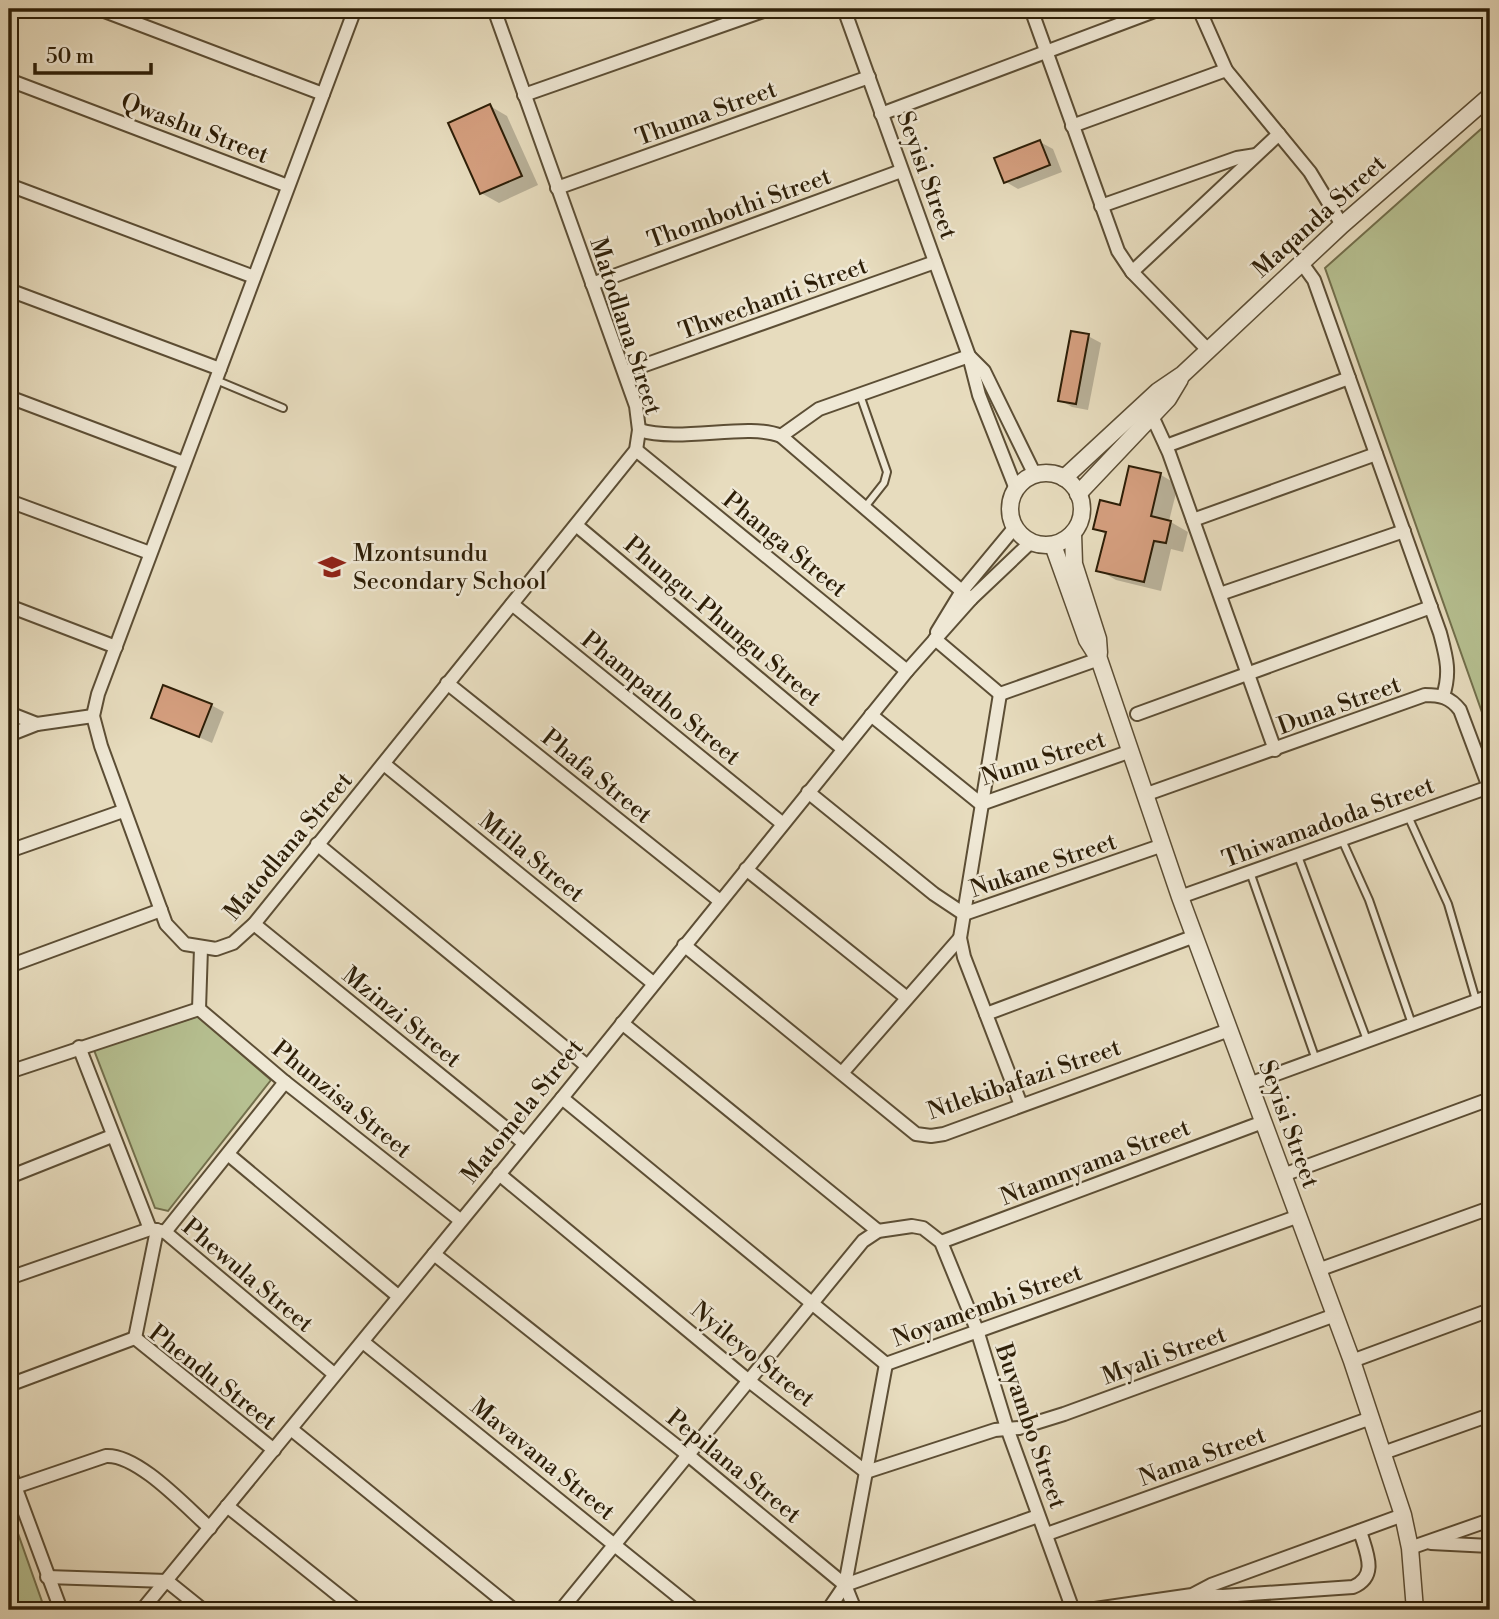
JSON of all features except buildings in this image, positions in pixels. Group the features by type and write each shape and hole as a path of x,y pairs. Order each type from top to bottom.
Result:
{"street":[{"path":"99,9 323,94"},
{"path":"9,1072 199,1009 201,948 179,940 160,910 123,811 93,716 150,554 355,9"},
{"name":"Matodlana Street","path":"201,948 225,947 254,924 636,450 639,430 625,373 494,9"},
{"path":"524,96 769,9"},
{"name":"Seyisi Street","path":"844,9 969,356 979,395 1016,489"},
{"path":"1031,9 1118,251 1132,272 1208,350"},
{"path":"881,114 1160,9"},
{"path":"1199,9 1226,70 1310,172 1342,225"},
{"path":"1072,126 1226,70"},
{"name":"Thuma Street","path":"557,188 869,77"},
{"name":"Qwashu Street","path":"9,80 288,186"},
{"name":"Maqanda Street","path":"1064,478 1158,391 1183,374 1342,225 1490,96"},
{"path":"1132,272 1279,134"},
{"path":"1101,206 1237,158 1257,155"},
{"name":"Thombothi Street","path":"592,284 901,171"},
{"path":"9,186 254,277"},
{"name":"Thwechanti Street","path":"625,373 935,262"},
{"path":"1301,262 1314,280 1431,607 1449,665 1449,680 1443,696 1455,704 1468,725 1490,788"},
{"path":"9,289 218,375"},
{"path":"781,436 809,414 969,356"},
{"name":"Seyisi Street","path":"969,356 984,371 1035,475"},
{"name":"Maqanda Street","path":"1078,494 1168,399 1183,374"},
{"path":"1166,446 1349,378"},
{"path":"9,397 184,463"},
{"path":"1152,416 1166,446 1275,750"},
{"path":"639,430 662,435 764,432 781,436 967,595"},
{"name":"Phanga Street","path":"636,450 906,671"},
{"path":"1193,520 1376,454"},
{"path":"1047,473 1064,478 1078,494 1082,514 1073,533 1054,545 1031,542 1014,527 1010,504 1016,489 1035,475 1047,473"},
{"path":"9,501 150,554"},
{"name":"Phungu-Phungu Street","path":"576,525 843,749"},
{"name":"Matomela Street","path":"142,1610 562,1098 906,671 935,639 939,626 967,595 1014,527"},
{"path":"1220,594 1404,531"},
{"name":"Seyisi Street","path":"1073,533 1074,564 1098,639 1099,659"},
{"name":"Matomela Street","path":"967,595 1031,542"},
{"name":"Seyisi Street","path":"1054,545 1087,640 1099,659 1147,793 1180,897 1352,1361 1403,1515 1410,1548 1415,1610"},
{"name":"Phampatho Street","path":"512,604 783,824"},
{"path":"9,606 116,647"},
{"path":"1137,714 1431,607"},
{"path":"935,639 1000,694"},
{"path":"1000,694 1099,659"},
{"name":"Phafa Street","path":"447,683 720,901"},
{"path":"1000,694 960,938 1021,1105"},
{"name":"Duna Street","path":"1147,793 1425,695 1443,696"},
{"path":"9,713 37,724"},
{"name":"Nunu Street","path":"872,715 981,804 1131,751"},
{"path":"9,734 37,724 93,716"},
{"name":"Mtila Street","path":"384,764 653,983"},
{"name":"Thiwamadoda Street","path":"1180,897 1490,788"},
{"name":"Nukane Street","path":"808,792 934,894 964,914 1163,845"},
{"path":"9,851 123,811"},
{"path":"317,844 586,1065"},
{"path":"746,869 907,998"},
{"path":"9,966 160,910"},
{"name":"Mzinzi Street","path":"254,924 524,1143"},
{"path":"986,1014 1195,936"},
{"path":"842,1073 960,938"},
{"name":"Ntlekibafazi Street","path":"684,945 916,1134 944,1134 1229,1030"},
{"path":"1250,1084 1315,1057 1490,996"},
{"name":"Phunzisa Street","path":"199,1009 285,1082 460,1220"},
{"path":"622,1023 878,1231"},
{"path":"79,1047 112,1136 157,1230"},
{"path":"135,1338 157,1230 229,1155 285,1082"},
{"name":"Noyamembi Street","path":"562,1098 886,1364 1298,1216"},
{"path":"1283,1175 1490,1099"},
{"name":"Ntamnyama Street","path":"942,1242 1263,1122"},
{"path":"9,1177 112,1136"},
{"path":"229,1155 398,1296"},
{"name":"Nyileyo Street","path":"499,1174 749,1381 866,1472"},
{"path":"1318,1270 1490,1208"},
{"path":"561,1610 863,1241 878,1231 912,1226 923,1228 942,1242"},
{"name":"Phewula Street","path":"9,1279 157,1230 334,1374"},
{"name":"Buyambo Street","path":"942,1242 977,1330 1007,1428 1073,1610"},
{"name":"Pepilana Street","path":"434,1254 688,1455 845,1585"},
{"path":"1352,1361 1490,1310"},
{"name":"Myali Street","path":"1007,1428 1019,1428 1064,1414 1335,1315"},
{"name":"Phendu Street","path":"9,1385 135,1338 274,1450"},
{"name":"Mavavana Street","path":"363,1342 615,1543 679,1605 695,1610"},
{"path":"828,1610 845,1585 886,1364"},
{"path":"1382,1453 1490,1415"},
{"name":"Nama Street","path":"1047,1534 1371,1419"},
{"path":"866,1472 1007,1428"},
{"path":"291,1429 514,1610"},
{"path":"15,1487 106,1456 118,1455 132,1462 210,1528"},
{"path":"9,1470 61,1610"},
{"path":"228,1506 356,1610"},
{"path":"1192,1595 1403,1515"},
{"path":"845,1585 1038,1516"},
{"path":"1410,1548 1490,1520"},
{"path":"1088,1610 1192,1595 1223,1596 1353,1587 1367,1577 1369,1570 1360,1531"},
{"path":"1427,1542 1490,1546"},
{"path":"47,1577 167,1581 203,1610"},
{"path":"845,1585 855,1610"}],"lane":[{"path":"218,375 283,408"},
{"path":"860,395 887,472 884,483 865,507"},
{"path":"1408,817 1448,904 1476,1000"},
{"path":"1342,840 1372,909 1412,1024"},
{"path":"1298,856 1367,1040"},
{"path":"1250,872 1315,1057"}],"green space":[{"path":"1490,121 1490,735 1325,268"},
{"path":"198,1016 271,1080 168,1211 155,1208 94,1050"},
{"path":"9,1508 45,1610 9,1610"}],"place":[{"name":"Mzontsundu Secondary School","path":"332,567"}]}
